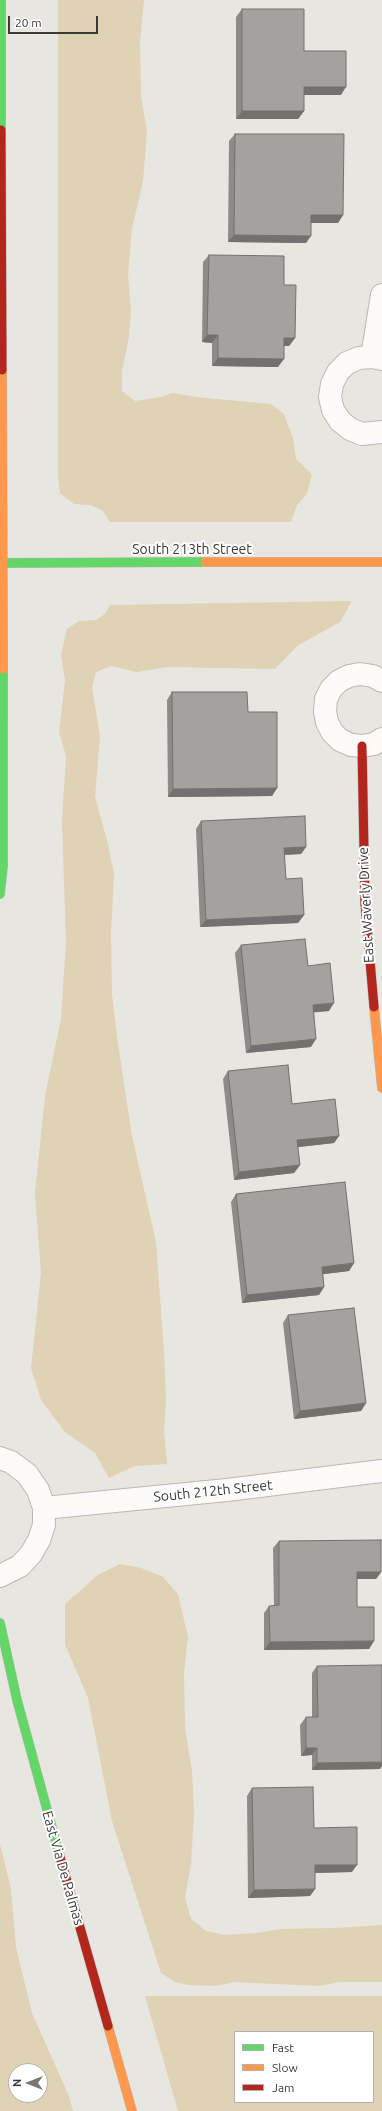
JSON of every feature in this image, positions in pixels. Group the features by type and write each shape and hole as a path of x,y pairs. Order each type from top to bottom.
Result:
{"street":[{"path":"0,894 3,866 1,0"},
{"path":"382,295 377,358 359,358 347,363 338,372 332,384 330,397 333,410 340,421 350,430 362,434 382,432"},
{"name":"South 213th Street","path":"2,563 382,562"},
{"path":"382,681 372,676 360,674 349,676 339,681 331,689 326,699 325,711 327,722 332,732 345,742 362,746 374,744 382,739"},
{"name":"East Waverly Drive","path":"362,746 365,903 368,963 382,1088"},
{"path":"0,1458 11,1462 27,1474 38,1490 44,1508 44,1524 39,1540 31,1554 20,1566 0,1576"},
{"name":"South 212th Street","path":"44,1508 227,1490 382,1471"},
{"name":"East Via De Palmas","path":"0,1623 17,1700 52,1833 132,2111"}],"shaded area":[{"path":"58,0 144,0 140,42 141,96 147,132 143,181 132,229 128,275 131,309 129,336 122,372 122,391 135,401 161,397 173,393 196,397 271,404 284,414 293,438 296,459 312,474 307,494 297,505 291,522 110,522 103,511 91,505 74,504 60,493 58,477"},
{"path":"352,601 340,622 297,646 275,669 168,667 136,672 111,666 96,672 92,687 100,736 95,797 108,844 114,874 111,933 112,995 132,1136 156,1242 166,1399 164,1431 167,1464 135,1466 109,1478 95,1453 65,1432 41,1400 31,1368 41,1273 35,1193 45,1096 61,1019 66,942 62,821 66,756 59,732 65,680 61,655 67,629 79,621 96,620 105,614 110,605"},
{"path":"120,1564 141,1568 163,1577 178,1594 188,1637 184,1673 185,1728 192,1771 194,1814 191,1864 185,1898 191,1919 206,1931 224,1935 257,1933 281,1929 382,1925 382,1982 339,1982 320,1986 235,1982 216,1986 188,1985 175,1982 161,1973 112,1821 88,1698 65,1644 65,1604 98,1575"},
{"path":"0,1844 11,1889 16,1947 32,2013 69,2096 73,2111 0,2111"},
{"path":"145,1996 382,1996 382,2111 178,2111"}],"building":[{"path":"242,9 304,9 304,51 346,51 346,87 304,87 304,111 242,111"},
{"path":"235,134 344,134 343,215 311,215 311,236 234,235"},
{"path":"209,255 284,256 284,285 296,285 295,338 284,338 284,359 218,358 218,335 207,335"},
{"path":"172,692 247,692 248,712 277,712 277,788 173,789"},
{"path":"305,816 306,847 284,848 286,879 302,878 304,915 206,920 201,821"},
{"path":"305,939 308,966 330,963 334,1003 313,1005 316,1039 251,1046 241,945"},
{"path":"288,1065 292,1104 335,1099 339,1136 297,1140 300,1165 239,1172 228,1071"},
{"path":"345,1182 354,1263 322,1267 324,1287 247,1295 236,1194"},
{"path":"354,1308 366,1403 300,1411 288,1315"},
{"path":"381,1540 381,1572 357,1572 357,1607 374,1607 374,1641 270,1642 269,1606 279,1605 279,1541"},
{"path":"382,1665 382,1762 317,1763 317,1748 306,1748 306,1717 318,1717 317,1666"},
{"path":"313,1787 314,1828 357,1827 357,1865 315,1865 315,1889 254,1890 252,1788"}],"traffic: fast":[{"path":"1,0 1,130"},
{"path":"2,563 205,562"},
{"path":"0,894 3,866 3,669"},
{"path":"0,1623 17,1700 60,1857"}],"traffic: slow":[{"path":"2,370 3,669"},
{"path":"205,562 382,562"},
{"path":"374,1007 382,1088"},
{"path":"108,2026 132,2111"}],"traffic: jam":[{"path":"1,130 2,370"},
{"path":"362,746 365,903 374,1007"},
{"path":"60,1857 108,2026"}]}
